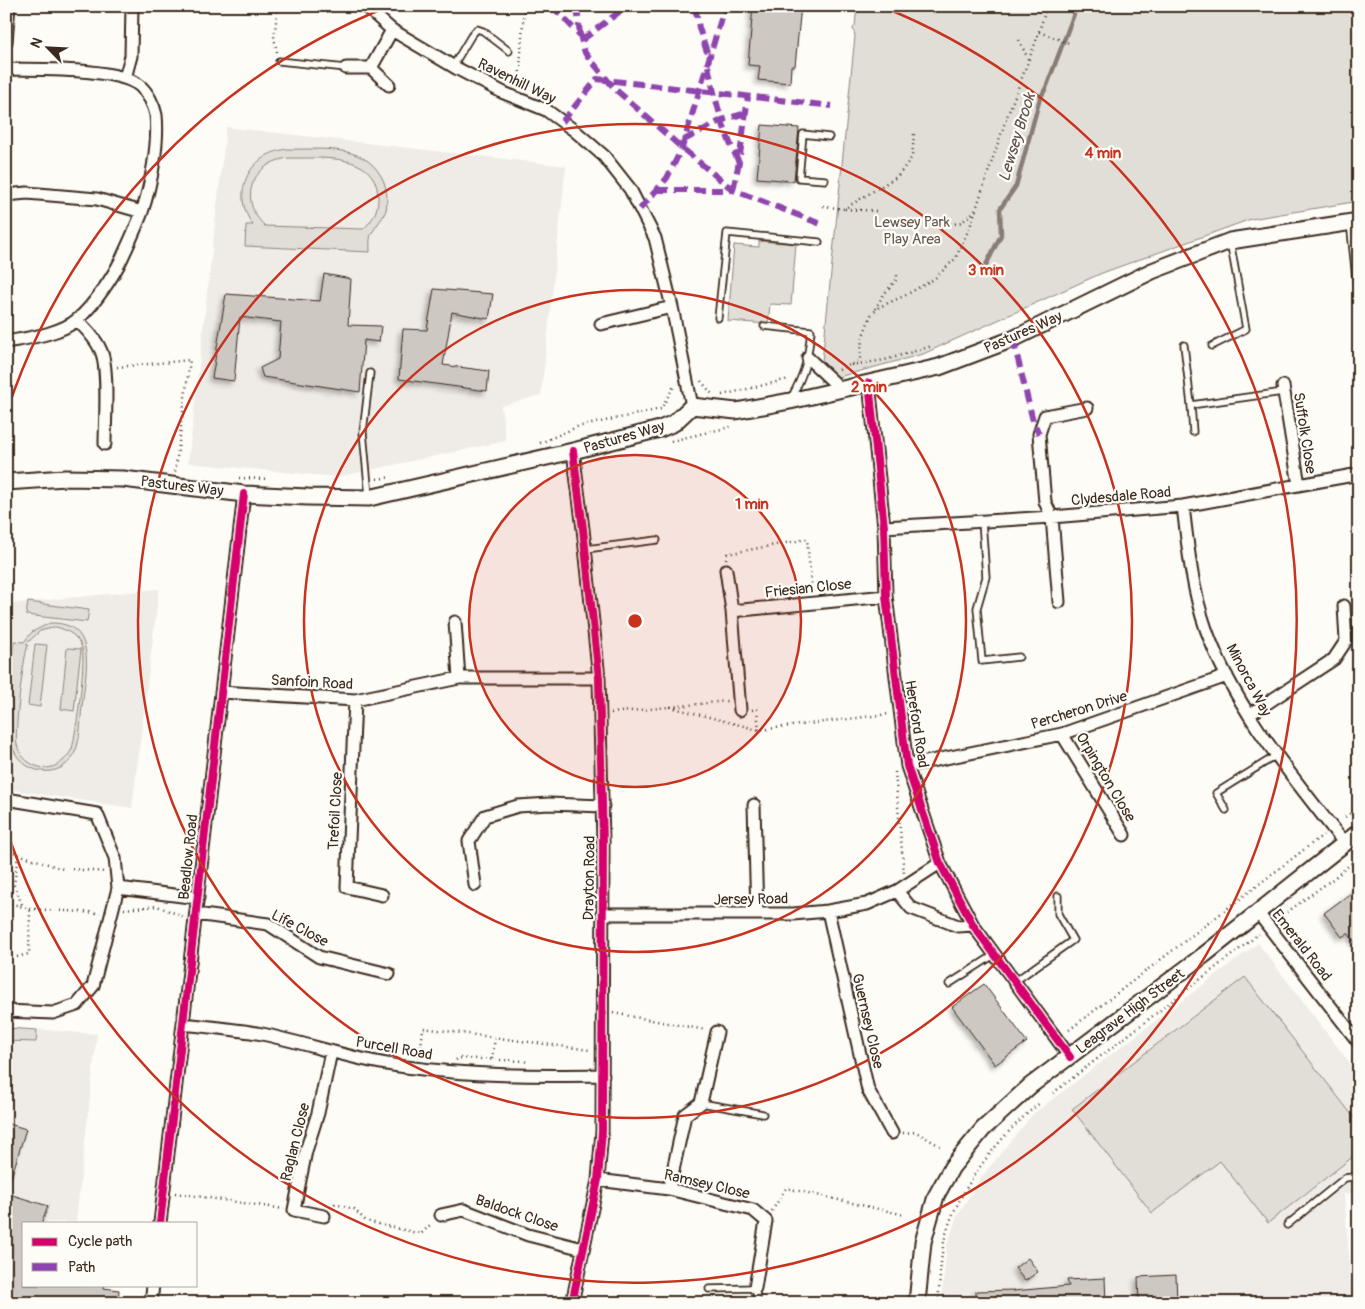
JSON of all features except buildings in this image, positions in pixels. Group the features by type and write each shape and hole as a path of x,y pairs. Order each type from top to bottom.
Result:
{"street":[{"path":"6,42 9,6"},
{"path":"125,78 131,56 132,6"},
{"name":"Ravenhill Way","path":"365,6 392,30 454,66 504,93 546,110 575,131 604,156 630,189 655,238 672,307 692,406"},
{"path":"371,68 392,30"},
{"path":"346,68 371,68 389,85"},
{"path":"6,69 109,74 125,78 140,86 150,98 156,114 155,144 150,179 142,212 121,259 98,297 77,320 54,331 6,342"},
{"path":"6,195 27,193 97,199 142,212"},
{"name":"Pastures Way","path":"6,482 64,478 123,479 244,494 308,498 370,498 660,429 674,423 692,406 736,411 790,401 939,367 1013,339 1152,272 1230,241 1354,222"},
{"path":"600,324 672,307"},
{"path":"77,320 91,334 102,351 105,368 106,444"},
{"path":"808,358 841,389"},
{"name":"Hereford Road","path":"869,383 884,527 886,596 907,766 940,863 973,925 1070,1057"},
{"name":"Suffolk Close","path":"1283,389 1299,485"},
{"path":"1059,602 1052,517 1045,502 1039,434 1045,416 1087,408"},
{"name":"Drayton Road","path":"572,1303 598,1180 602,1131 603,1075 603,806 599,678 586,549 573,451"},
{"name":"Clydesdale Road","path":"884,527 1052,517 1183,506 1359,474"},
{"name":"Beadlow Road","path":"160,1222 183,1024 191,916 198,898 244,494"},
{"name":"Minorca Way","path":"1183,506 1191,576 1206,629 1227,676 1249,715 1277,756 1345,844"},
{"path":"726,570 732,611 739,705"},
{"name":"Friesian Close","path":"732,611 886,596"},
{"path":"1249,715 1334,658 1346,641 1344,606"},
{"path":"455,622 459,678"},
{"name":"Percheron Drive","path":"907,766 1062,734 1227,676"},
{"name":"Sanfoin Road","path":"221,692 355,700 459,678 599,678"},
{"name":"Trefoil Close","path":"355,700 347,887 382,894"},
{"name":"Orpington Close","path":"1062,734 1124,835"},
{"path":"6,799 97,814 115,858 118,888 94,986 77,1004 53,1014 6,1011"},
{"path":"474,885 469,841 485,816 518,806 549,804 603,806"},
{"path":"754,805 757,914"},
{"name":"Leagrave High Street","path":"917,1303 923,1242 936,1196 952,1168 983,1129 1030,1086 1345,844 1356,827"},
{"name":"Jersey Road","path":"602,914 757,914 828,911 867,904 897,891 940,863"},
{"path":"118,888 198,898"},
{"path":"897,891 911,908 958,926 973,925"},
{"name":"Guernsey Close","path":"828,911 868,1090 892,1133"},
{"name":"Emerald Road","path":"1258,912 1359,1043"},
{"name":"Life Close","path":"191,916 268,924 319,957 389,974"},
{"name":"Purcell Road","path":"183,1024 261,1034 331,1052 418,1068 472,1074 531,1076 603,1075"},
{"path":"669,1189 685,1115 701,1103 717,1032"},
{"name":"Raglan Close","path":"294,1210 306,1151 318,1113 331,1052"},
{"name":"Ramsey Close","path":"598,1180 669,1189 753,1210 766,1221"},
{"path":"294,1210 324,1216"},
{"name":"Baldock Close","path":"440,1215 464,1210 528,1235 583,1249"},
{"path":"755,1288 766,1221"},
{"path":"151,1303 153,1286"}],"lane":[{"path":"454,66 477,29 483,30 508,51"},
{"path":"279,61 346,68"},
{"path":"825,180 799,178 802,134 829,137"},
{"path":"1354,222 1359,307"},
{"path":"718,318 727,233 820,242"},
{"path":"1212,346 1246,329 1230,241"},
{"path":"764,326 811,331 808,358 802,377 790,401"},
{"path":"1184,345 1193,432"},
{"path":"370,373 363,432 370,498"},
{"path":"1191,405 1283,389"},
{"path":"982,521 986,577 977,608 982,662 1018,657"},
{"path":"586,549 657,540"},
{"path":"1226,810 1216,793 1277,756"},
{"path":"1014,982 1073,940 1058,914 1058,896"},
{"path":"949,984 994,955"},
{"path":"701,1103 763,1114"},
{"path":"1287,1225 1345,1178 1359,1176"},
{"path":"709,1288 755,1288 758,1303"}],"path":[{"path":"278,6 274,38 279,61"},
{"path":"871,315 879,307 904,296 934,279 955,259 970,227 1047,6"},
{"path":"1039,32 1069,43"},
{"path":"1019,40 1029,61"},
{"path":"844,209 898,176 912,156 914,134"},
{"path":"823,206 876,211"},
{"path":"950,225 962,222 976,210"},
{"path":"837,370 860,360 862,338 871,315 884,294 897,279 897,273"},
{"path":"846,366 885,360 932,346"},
{"path":"105,368 190,360 175,472 184,473"},
{"path":"700,381 715,396 791,379"},
{"path":"534,445 577,427 661,409 674,386"},
{"path":"232,477 270,480"},
{"path":"368,481 392,477"},
{"path":"726,570 727,554 806,539 813,603"},
{"path":"600,714 670,706 739,705 757,709 759,730"},
{"path":"670,706 759,730 900,713"},
{"path":"1345,817 1359,807"},
{"path":"1327,821 1356,827"},
{"path":"1069,1030 1326,833"},
{"path":"9,851 63,869"},
{"path":"18,855 14,884 23,907"},
{"path":"1279,918 1334,878 1359,857"},
{"path":"72,869 116,873"},
{"path":"6,902 30,909 112,911 157,906 191,916"},
{"path":"17,956 29,954 30,909"},
{"path":"1053,1092 1258,934"},
{"path":"602,1011 717,1032"},
{"path":"418,1068 423,1028 602,1051"},
{"path":"492,1059 495,1038"},
{"path":"938,1303 944,1242 956,1204 992,1151 1023,1116 1040,1103"},
{"path":"892,1133 916,1132 940,1146"},
{"path":"766,1221 786,1188 905,1215"},
{"path":"164,1191 294,1210"},
{"path":"324,1216 335,1204 354,1209 366,1221 421,1234 440,1215"}],"shaded area":[{"path":"226,127 566,166 541,395 501,406 506,441 337,477 188,463"},
{"path":"159,589 132,808 6,789 6,604"},
{"path":"1258,943 1359,1075 1359,1192 1344,1194 1353,1303 941,1303 947,1245 957,1216 980,1179 1033,1114"},
{"path":"6,1027 97,1034 76,1222 22,1222 22,1286 26,1286 68,1303 6,1303"}],"green space":[{"name":"Lewsey Park Play Area","path":"857,6 1359,6 1359,201 1251,219 1102,273 923,354 820,382 855,36 853,28 855,26"},
{"path":"287,149 339,150 352,153 373,165 385,184 387,201 385,213 371,235 370,252 245,246 246,225 253,225 246,213 243,189 253,167 273,152","holes":["289,158 344,160 357,164 367,171 375,181 378,195 375,214 367,226 363,229 265,226 256,216 252,205 251,194 253,184 258,174 266,167 276,161"]},
{"path":"759,241 796,244 791,305 770,304 768,324 728,321 734,245 759,247"},
{"path":"28,602 89,610 87,622 26,615"},
{"path":"50,623 66,625 77,631 83,641 86,653 85,680 77,747 69,762 61,768 51,771 42,771 23,763 16,755 12,745 6,744 6,711 14,641 24,642 32,632","holes":["56,627 75,637 82,648 83,667 80,698 72,749 61,763 45,768 35,766 23,757 18,749 16,738 19,695 28,645 26,644 40,631"]},
{"path":"35,644 47,645 40,707 28,705"},
{"path":"67,648 81,649 74,711 61,709"},
{"path":"1245,977 1359,1124 1359,1152 1268,1223 1220,1161 1152,1213 1072,1109"},
{"path":"6,1028 37,1030 36,1042 6,1041"}],"waterway":[{"name":"Lewsey Brook","path":"982,273 1001,235 1000,209 1016,186 1040,98 1046,88 1077,6"}],"marked path":[{"path":"552,6 580,35 585,53 615,89 733,190 821,224"},
{"path":"577,6 580,35"},
{"path":"582,40 627,6"},
{"path":"695,6 699,28 709,58"},
{"path":"640,209 667,178 682,148 725,6"},
{"path":"708,66 724,127 739,162"},
{"path":"562,122 597,79 832,106"},
{"path":"733,190 748,97"},
{"path":"684,140 722,120 746,113"},
{"path":"657,190 733,190"},
{"path":"1013,339 1033,421 1039,434"}],"cycle path":[{"path":"869,383 884,527 886,596 907,766 940,863 973,925 1070,1057"},
{"path":"572,1303 598,1180 602,1131 603,842 599,678 573,451"},
{"path":"160,1222 244,494"}]}
